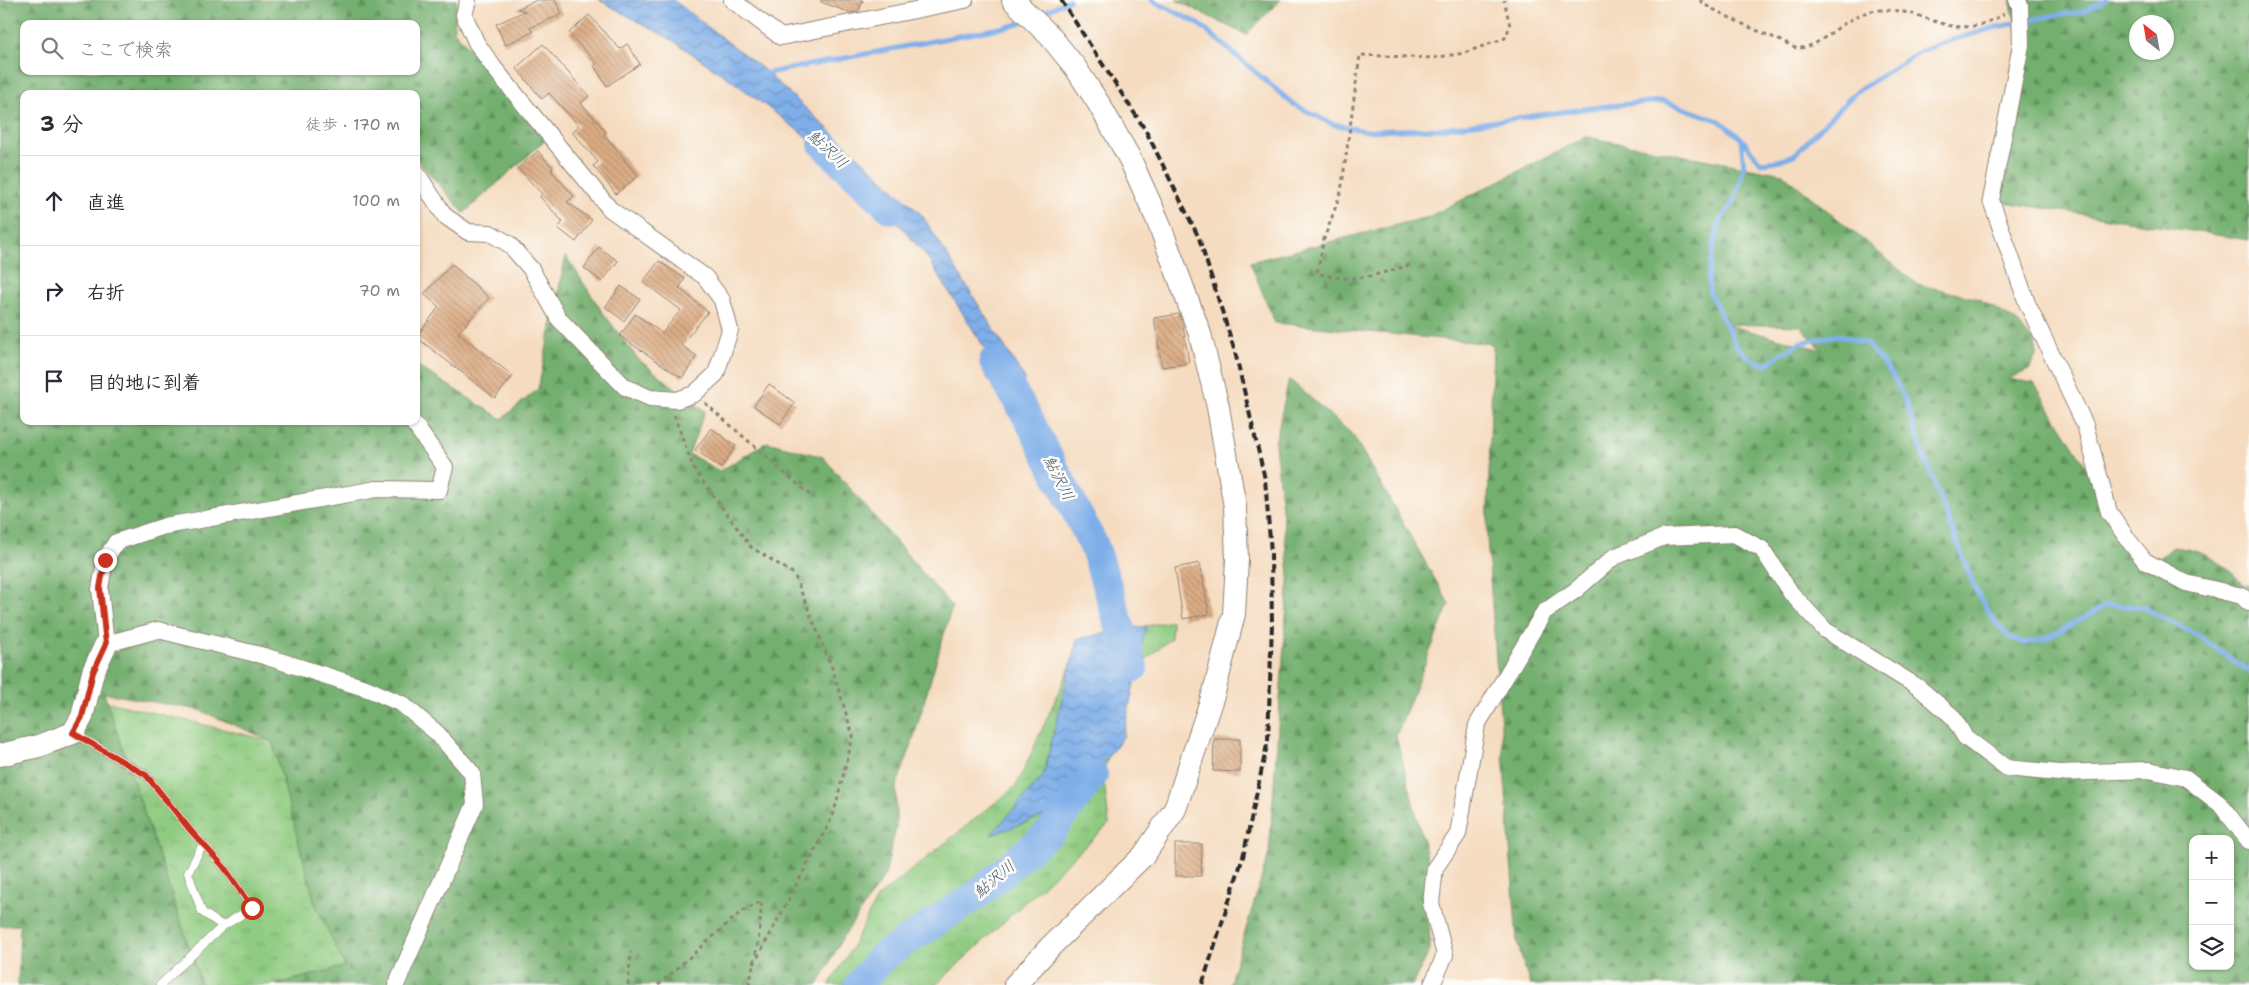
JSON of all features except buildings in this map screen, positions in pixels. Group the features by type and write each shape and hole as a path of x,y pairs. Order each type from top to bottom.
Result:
{"street":[{"path":"420,178 444,216 468,232 490,233 509,244 531,270 559,319 625,387 650,398 677,400 694,394 716,374 730,330 722,300 704,277 610,209 494,68 476,42 464,14 468,0"},
{"path":"732,0 782,37 965,0"},
{"path":"1014,0 1050,36 1075,67 1100,104 1130,159 1158,221 1200,334 1218,407 1236,507 1237,560 1234,614 1214,692 1175,809 1144,855 1051,946 1015,985"},
{"path":"2018,3 2021,45 1991,200 2027,303 2085,425 2109,512 2145,561 2186,583 2242,596 2249,603"},
{"path":"0,755 39,746 73,733 82,717 93,672 106,644 100,588 105,560 116,542 165,526 378,489 439,490 445,467 415,425"},
{"path":"1432,985 1445,955 1431,903 1435,868 1458,834 1477,725 1544,612 1576,590 1614,557 1664,537 1734,534 1762,549 1791,594 1825,630 1918,687 1952,716 1966,737 2006,768 2059,773 2149,770 2186,778 2220,804 2249,841"},
{"path":"106,644 158,630 264,656 368,689 402,704 437,733 472,773 475,804 396,985"}],"lane":[{"path":"73,733 146,775 224,867 252,908 223,926 160,985"},
{"path":"203,844 188,873 202,912 223,926"}],"path":[{"path":"1410,265 1368,277 1338,279 1318,273 1324,239 1341,192 1360,55 1433,58 1464,53 1505,38 1510,26 1504,0"},
{"path":"1700,0 1704,4 1744,25 1797,48 1813,45 1850,18 1878,10 1912,13 1946,26 1964,29 1991,22 2018,3"},
{"path":"694,394 810,495"},
{"path":"673,414 694,469 751,547 794,574 832,668 853,736 833,816 753,966"},
{"path":"658,985 740,912 762,901 758,944 749,985"},
{"path":"628,985 631,952"}],"green space":[{"path":"0,0 457,0 454,31 550,136 464,213 420,163 420,90 20,90 20,425 420,425 420,368 502,419 538,389 566,256 601,310 638,359 705,411 689,454 720,471 767,442 823,457 952,607 911,747 896,787 896,828 885,875 843,937 818,985 277,985 345,966 315,904 272,741 199,710 104,693 202,985 18,985 20,925 0,926"},
{"path":"1176,0 1281,0 1246,35"},
{"path":"2010,0 2249,0 2249,240 1991,200 2021,45"},
{"path":"1586,137 1783,174 1917,284 1979,299 2016,321 2035,343 2037,354 2029,370 2008,379 2034,383 2145,561 2155,562 2173,547 2196,551 2213,558 2245,585 2249,585 2249,985 1530,985 1517,941 1487,538 1493,344 1275,323 1250,262 1428,217","holes":["1723,324 1800,326 1822,350"]},
{"path":"1289,379 1353,435 1449,604 1396,736 1428,860 1430,950 1412,985 1229,985 1269,853 1289,575 1275,443"},
{"path":"1172,621 1171,638 1142,663 1103,772 1109,824 936,985 829,985 849,953 877,898 1017,785 1083,638"},
{"path":"87,697 272,741 345,967 272,985 201,985"}],"water":[{"path":"599,0 673,0 763,69 922,215 1025,379 1015,396 927,257 858,176 738,85 672,40"},
{"path":"1146,626 1123,737 1069,807 991,835 1043,776 1077,639"}],"waterway":[{"path":"1038,15 1069,0"},
{"path":"1152,0 1199,24 1293,104 1332,124 1366,131 1437,129 1606,106 1663,101 1720,121 1741,138 1761,163 1778,161 1794,155 1856,92 1919,52 1945,42 1997,27 2056,15 2082,12 2106,0"},
{"path":"763,74 1015,25 1026,20"},
{"path":"1741,139 1744,167 1735,199 1719,223 1708,276 1710,293 1737,347 1751,359 1765,365 1799,343 1839,335 1867,344 1891,373 1905,399 1922,451 1975,589 1992,618 2009,637 2025,643 2047,638 2107,605 2143,607 2200,637 2249,671"},
{"name":"鮎沢川","path":"823,144 891,209"},
{"name":"鮎沢川","path":"994,361 1028,418 1095,548 1133,668"},
{"name":"鮎沢川","path":"859,985 882,957 978,894 1051,831 1093,775"}],"railway":[{"path":"1061,0 1146,131 1199,238 1235,352 1265,479 1271,553 1272,624 1268,740 1243,857 1202,985"}],"route":[{"path":"105,560 100,588 106,644 93,672 82,717 73,733 146,775 191,831 224,867 252,908"}]}
